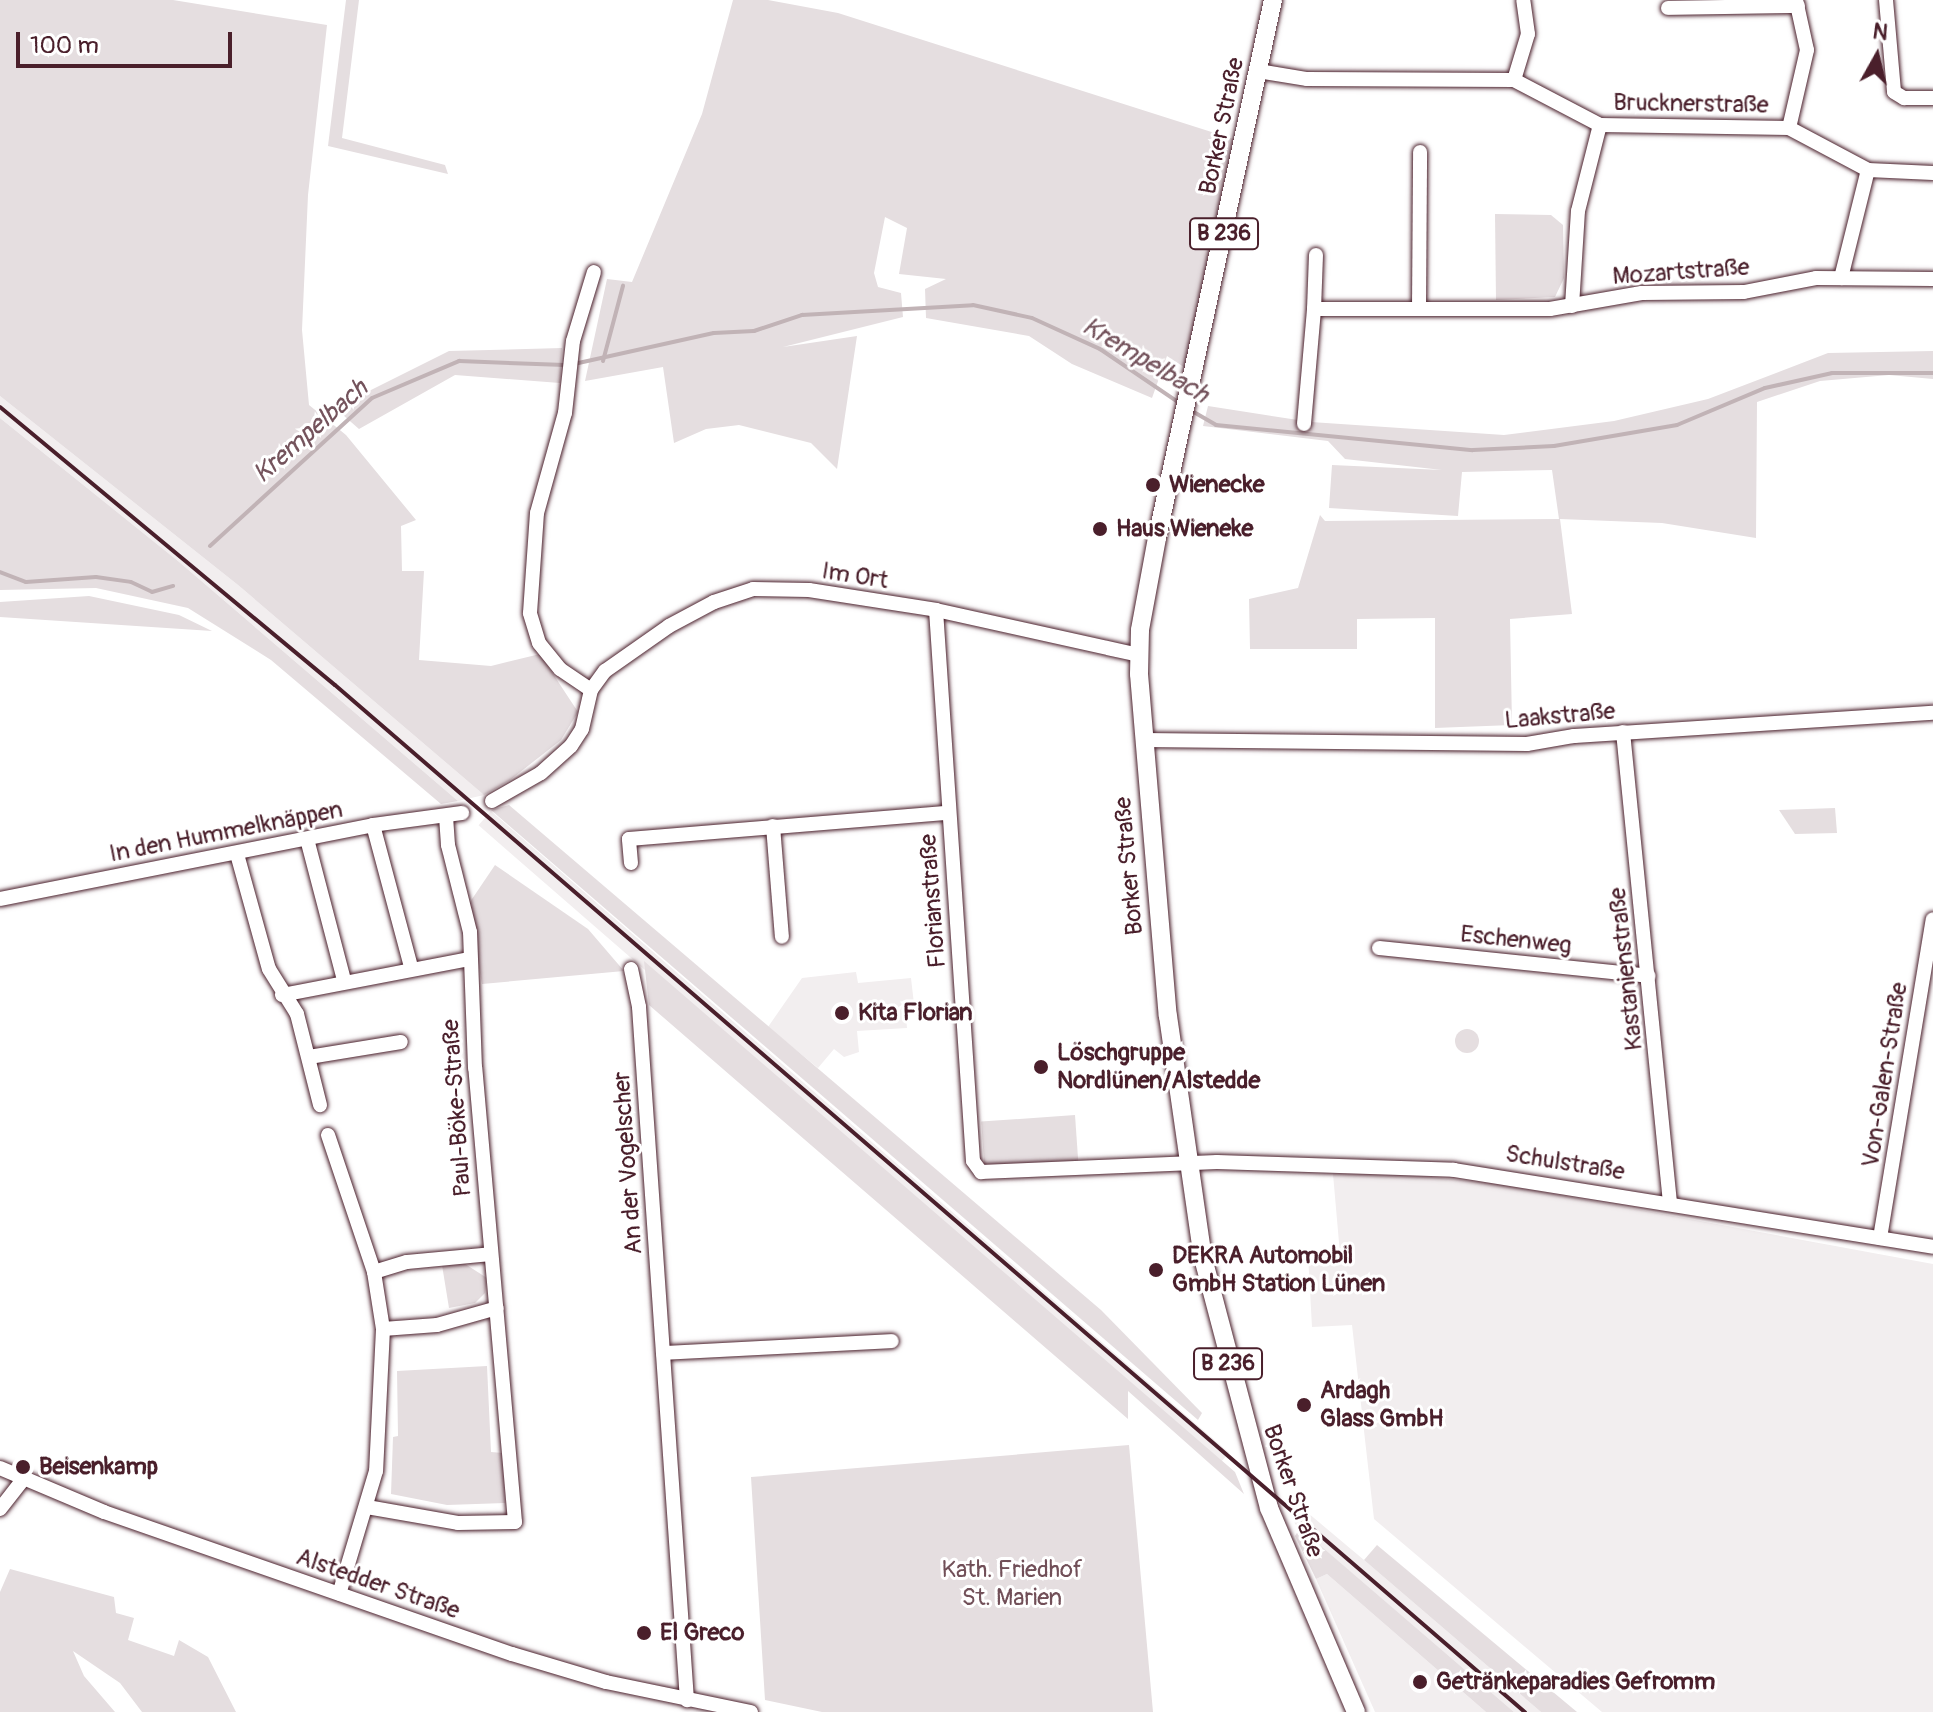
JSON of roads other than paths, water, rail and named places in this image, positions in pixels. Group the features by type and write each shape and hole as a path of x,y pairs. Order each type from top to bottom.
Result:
{"main road":[{"name":"Borker Straße","path":"1273,0 1185,405 1139,655 1143,740 1159,939 1187,1165 1209,1284 1278,1534 1356,1712"}],"street":[{"path":"1514,80 1528,34 1523,0"},
{"path":"1886,0 1894,92 1904,98 1933,98"},
{"path":"1668,8 1797,3 1807,50 1789,128"},
{"name":"Brucknerstraße","path":"1258,71 1307,79 1514,80 1600,125 1789,128 1868,170 1933,173"},
{"path":"1572,306 1578,211 1600,125"},
{"path":"1419,308 1420,152"},
{"path":"1841,278 1868,170"},
{"path":"1304,424 1316,255"},
{"path":"492,801 541,773 571,746 582,729 591,690 560,669 539,643 530,613 537,513 562,425 571,356 594,272"},
{"name":"Mozartstraße","path":"1314,309 1572,306 1642,293 1744,292 1841,278 1933,279"},
{"name":"Im Ort","path":"591,690 605,671 669,626 714,602 753,589 809,590 936,610 1139,655"},
{"name":"Florianstraße","path":"936,610 948,813 976,1168 988,1174 1187,1165"},
{"name":"Laakstraße","path":"1143,740 1518,745 1623,732 1933,713"},
{"name":"Kastanienstraße","path":"1623,732 1670,1202"},
{"name":"In den Hummelknäppen","path":"0,899 373,825 462,813"},
{"path":"631,863 629,839 948,813"},
{"name":"Paul-Böke-Straße","path":"367,1507 458,1523 515,1522 491,1254 469,959 470,932 448,845 446,816"},
{"path":"373,825 411,967"},
{"path":"773,826 782,937"},
{"path":"307,839 344,980"},
{"path":"237,854 269,969 282,995 297,1014 320,1105"},
{"name":"Von-Galen-Straße","path":"1880,1238 1933,919"},
{"name":"Eschenweg","path":"1379,948 1649,976"},
{"path":"282,995 411,967 469,959"},
{"name":"An der Vogelscher","path":"631,969 639,1007 687,1700"},
{"path":"309,1057 401,1042"},
{"path":"328,1135 374,1272 383,1329 378,1350 380,1439 367,1507 339,1594"},
{"name":"Schulstraße","path":"1187,1165 1454,1170 1670,1202 1933,1247"},
{"path":"374,1272 407,1262 491,1254"},
{"path":"383,1329 437,1325 497,1308"},
{"path":"663,1353 892,1341"},
{"name":"Alstedder Straße","path":"0,1468 23,1480 339,1594 571,1673 751,1712"},
{"path":"0,1509 23,1480"}],"waterway":[{"path":"603,361 623,286"},
{"name":"Krempelbach","path":"574,364 714,333 754,331 802,315 973,305 1032,318 1100,349 1181,404"},
{"name":"Krempelbach","path":"210,546 372,398 459,361 565,365"},
{"name":"Krempelbach","path":"1192,411 1216,425 1473,450 1554,446 1677,425 1765,388 1832,373 1933,373"},
{"name":"Krempelbach","path":"0,572 26,582 96,577 131,582 152,592 173,586"}],"railway":[{"path":"0,407 335,685 1525,1712"}],"place":[{"name":"Wienecke","path":"1153,485"},
{"name":"Haus Wieneke","path":"1100,529"},
{"name":"Kita Florian","path":"842,1013"},
{"name":"Löschgruppe Nordlünen/Alstedde","path":"1041,1067"},
{"name":"DEKRA Automobil GmbH Station Lünen","path":"1156,1270"},
{"name":"Ardagh Glass GmbH","path":"1304,1405"},
{"name":"Beisenkamp","path":"23,1467"},
{"name":"El Greco","path":"644,1633"},
{"name":"Getränkeparadies Gefromm","path":"1420,1682"}],"park label":[{"name":"Kath. Friedhof St. Marien","path":"1012,1584"}]}
